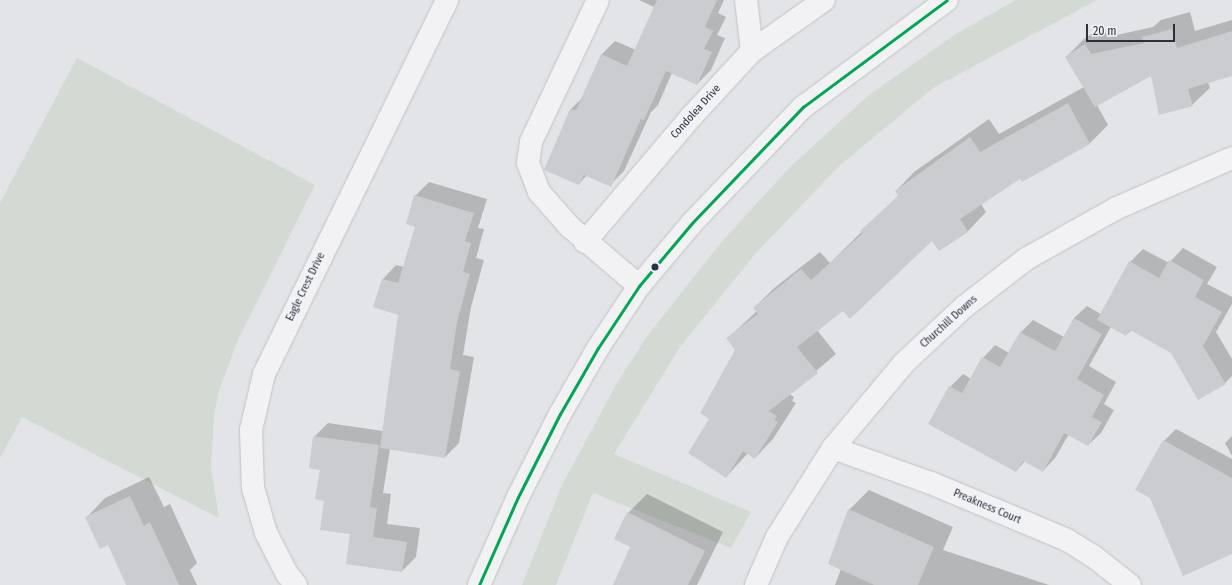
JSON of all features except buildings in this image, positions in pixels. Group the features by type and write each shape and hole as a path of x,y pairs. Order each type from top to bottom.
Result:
{"street":[{"name":"Eagle Crest Drive","path":"296,585 287,574 266,533 253,488 251,430 264,374 447,0"},
{"path":"598,0 530,142 528,163 539,192 585,242 639,286"},
{"path":"746,0 752,51"},
{"name":"Condolea Drive","path":"585,242 692,116 752,51 824,0"},
{"path":"479,585 518,497 560,414 598,348 639,286 712,201 803,107 947,0"},
{"name":"Churchill Downs","path":"756,585 777,537 833,448 904,363 964,307 1026,259 1117,208 1232,158"},
{"name":"Preakness Court","path":"833,448 931,483 1068,540 1098,559 1130,585"}],"shaded area":[{"path":"1016,0 1097,0 933,88 839,166 755,254 680,347 614,454 751,512 731,548 593,493 556,585 522,585 562,485 617,383 648,335 719,245 790,167 869,95 956,34"},
{"path":"77,58 315,185 238,340 219,390 214,415 211,467 219,518 22,417 0,458 0,203"}],"transit line":[{"path":"479,585 518,497 560,414 598,348 639,286 692,223 803,107 947,0"}]}
